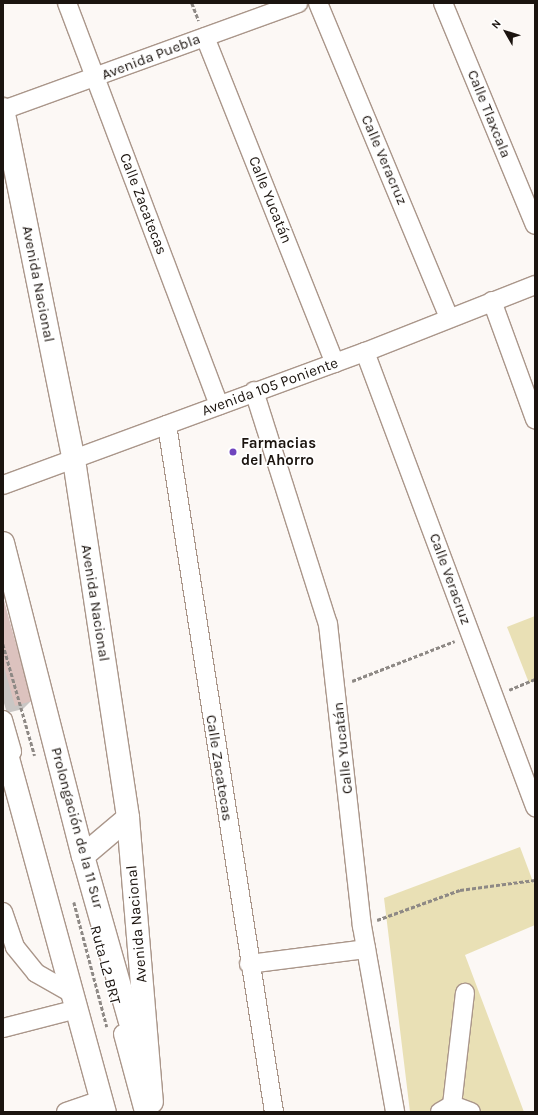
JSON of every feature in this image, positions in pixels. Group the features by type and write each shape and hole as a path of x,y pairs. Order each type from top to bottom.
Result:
{"main road":[{"name":"Avenida Nacional","path":"3,109 74,460 128,818 151,1109"},
{"name":"Prolongación de la 11 Sur","path":"3,543 151,1109"},
{"path":"6,761 106,1108"},
{"path":"84,856 128,818"}],"street":[{"name":"Calle Zacatecas","path":"67,3 219,405"},
{"name":"Avenida Puebla","path":"3,109 95,78 298,3"},
{"name":"Calle Veracruz","path":"318,3 449,317"},
{"name":"Calle Tlaxcala","path":"443,3 535,225"},
{"name":"Calle Yucatán","path":"205,37 335,363"},
{"name":"Avenida 105 Poniente","path":"3,485 74,460 254,391 365,352 449,317 535,285"},
{"path":"492,302 535,419"},
{"name":"Calle Veracruz","path":"365,352 535,807"},
{"name":"Calle Yucatán","path":"254,391 328,624 362,926 395,1112"},
{"name":"Calle Zacatecas","path":"166,425 249,964 274,1112"},
{"name":"Ruta L2 BRT","path":"3,587 151,1109"},
{"path":"3,720 106,1108 66,1112"},
{"path":"3,912 15,947 36,973 75,1002"},
{"path":"249,964 366,949"},
{"path":"464,993 446,1109 471,1112"},
{"path":"3,1028 75,1002"}],"path":[{"path":"336,687 471,635"},
{"path":"494,696 535,679"},
{"path":"362,926 460,890 535,880"}],"shaded area":[{"path":"535,616 535,680 529,683 507,627"},
{"path":"520,847 535,887 535,925 465,955 524,1112 410,1112 384,898"}],"building":[{"path":"3,597 32,701 15,706 3,663"}],"place":[{"name":"Farmacias del Ahorro","path":"233,452"}]}
